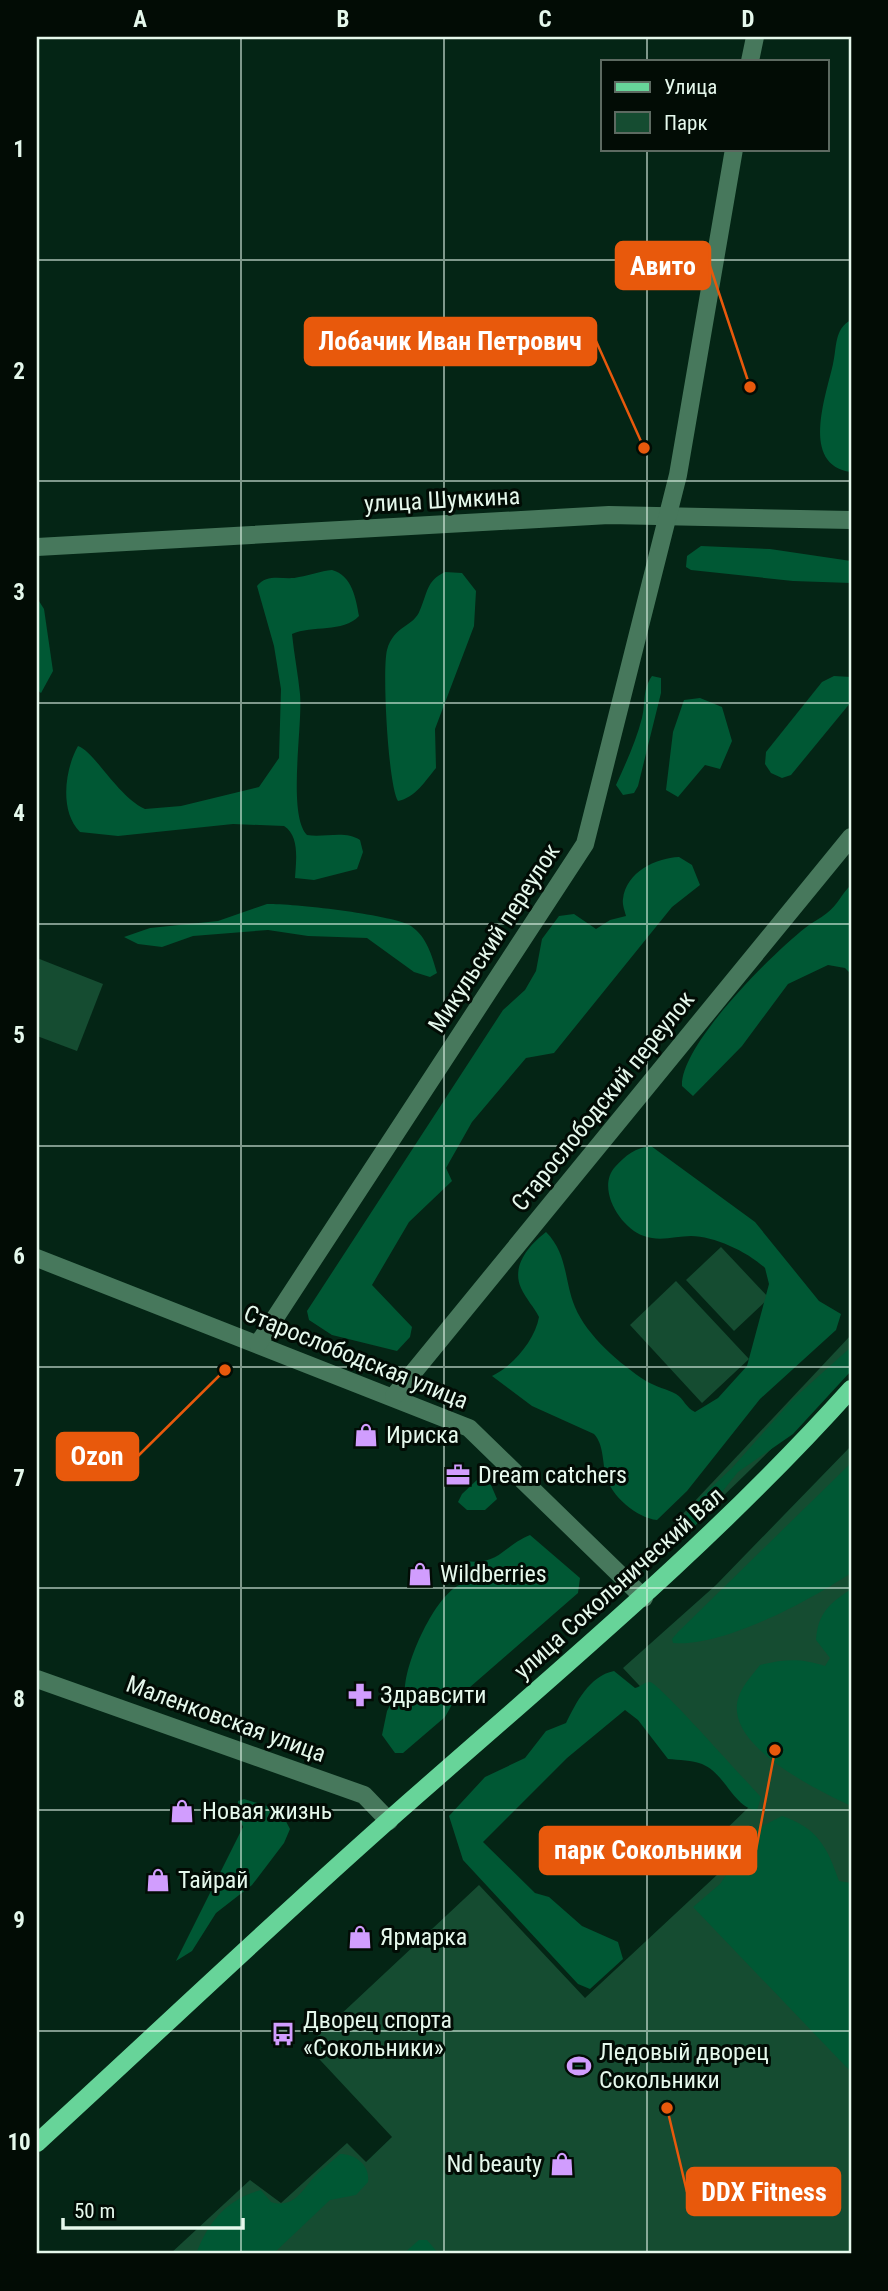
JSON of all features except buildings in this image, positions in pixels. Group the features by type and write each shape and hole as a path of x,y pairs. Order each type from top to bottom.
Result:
{"main road":[{"name":"улица Сокольнический Вал","path":"37,2143 389,1821 644,1598 753,1493 851,1389"}],"street":[{"path":"750,60 755,37"},
{"name":"Микульский переулок","path":"258,1344 585,844 678,475 734,150"},
{"name":"улица Шумкина","path":"37,547 667,514 851,520"},
{"name":"Старослободский переулок","path":"394,1396 851,837"},
{"name":"Старослободская улица","path":"37,1258 394,1396 469,1428 644,1598"},
{"name":"Маленковская улица","path":"37,1679 364,1795 389,1821"}],"green space":[{"path":"851,320 851,472 835,467 826,457 821,443 820,427 837,339 842,328"},
{"path":"701,546 770,549 851,561 851,583 793,581 691,570 686,567 687,556"},
{"path":"332,570 349,582 359,616 345,625 292,634 300,694 298,808 301,824 307,835 348,835 360,840 363,852 357,869 314,880 295,878 295,842 284,826 233,824 118,836 80,832 69,813 66,790 73,755 78,746 92,757 125,795 145,809 181,806 259,787 279,758 281,689 274,646 257,586 266,579 294,578"},
{"path":"445,572 462,573 476,591 474,626 435,729 436,768 415,792 398,801 391,773 387,727 387,650 394,636 417,616 431,583"},
{"path":"37,598 44,609 53,671 41,693 37,690"},
{"path":"652,676 661,678 661,693 638,786 634,793 623,795 616,785 637,735 645,691"},
{"path":"834,676 851,677 851,702 791,775 782,778 771,773 765,764 766,752 822,682"},
{"path":"700,698 722,707 732,741 720,769 705,765 678,797 666,790 673,732 684,700"},
{"path":"679,857 692,865 700,885 672,907 554,1053 526,1058 472,1122 446,1168 452,1181 409,1222 372,1285 412,1327 410,1337 397,1351 332,1335 309,1320 307,1311 503,1010 525,990 536,971 542,939 559,916 574,914 596,929 610,920 626,916 623,906 625,889 636,874 661,860"},
{"path":"851,885 851,974 845,968 828,965 788,984 742,1046 693,1096 682,1086 685,1069 711,1025 730,1001 772,958 805,928 831,910"},
{"path":"267,904 342,910 411,926 417,930 428,947 437,973 430,977 414,972 367,938 308,936 268,930 193,936 162,947 138,944 124,937 150,928 218,921"},
{"path":"37,958 103,984 77,1051 37,1036"},
{"path":"651,1146 755,1222 819,1301 841,1314 836,1330 760,1399 687,1491 657,1520 633,1510 613,1491 606,1476 600,1443 594,1434 532,1406 492,1376 508,1366 522,1351 537,1326 539,1317 521,1288 518,1272 523,1257 546,1232 562,1259 571,1297 580,1318 615,1358 646,1381 676,1394 695,1412 718,1398 747,1366 769,1284 765,1268 740,1251 710,1239 691,1236 656,1239 644,1236 627,1225 613,1206 608,1186 615,1167 631,1153"},
{"path":"721,1247 769,1298 734,1331 686,1280"},
{"path":"676,1281 749,1359 702,1403 630,1325"},
{"path":"851,1335 851,1365 828,1390 660,1556 647,1552"},
{"path":"851,1347 851,1371 793,1434 738,1472 688,1535 679,1530 689,1508 732,1468 792,1400"},
{"name":"Ледовый дворец Сокольники","path":"851,1446 851,2254 170,2254 250,2180 281,2203 347,2143 366,2162 392,2137 307,2046 479,1885 585,1998 734,1859 716,1839 751,1805 623,1668 716,1585"},
{"path":"851,1463 851,1573 790,1608 740,1630 693,1643 673,1643 672,1639 678,1632"},
{"path":"479,1478 491,1485 497,1499 485,1510 467,1510 458,1502 462,1494"},
{"path":"530,1535 580,1578 578,1593 454,1701 445,1717 403,1753 395,1753 382,1735 387,1711 397,1692 405,1690 410,1663 432,1615 441,1601 461,1584 465,1561 486,1561"},
{"path":"851,1589 851,1806 820,1791 766,1756 742,1727 737,1705 744,1687 760,1665 793,1660 825,1666 830,1658 816,1640 819,1623 826,1610"},
{"path":"614,1671 635,1688 650,1682 657,1687 761,1797 757,1811 748,1808 717,1775 702,1764 668,1759 638,1720 625,1710 567,1758 483,1842 535,1893 549,1897 582,1926 618,1942 623,1959 590,1989 578,1984 463,1860 449,1816 485,1777 525,1758 546,1731 566,1723 590,1684"},
{"path":"244,1799 280,1810 290,1829 284,1843 252,1885 216,1913 192,1951 176,1961 243,1827 237,1813 238,1801"},
{"path":"782,1816 804,1826 812,1833 825,1848 839,1881 851,1883 851,2072 693,1907 720,1884 755,1830"},
{"path":"340,2154 361,2162 367,2170 368,2182 356,2195 330,2200 273,2254 196,2254 213,2222 238,2199 261,2190 271,2202 292,2201"},
{"path":"419,2240 427,2240 439,2254 403,2254"}],"place":[{"name":"Авито","path":"750,387"},
{"name":"Лобачик Иван Петрович","path":"644,448"},
{"name":"Ozon","path":"225,1370"},
{"name":"Ириска","path":"366,1435"},
{"name":"Dream catchers","path":"458,1475"},
{"name":"Wildberries","path":"420,1574"},
{"name":"Здравсити","path":"360,1695"},
{"name":"парк Сокольники","path":"775,1750"},
{"name":"Новая жизнь","path":"182,1811"},
{"name":"Тайрай","path":"158,1880"},
{"name":"Ярмарка","path":"360,1937"},
{"name":"Дворец спорта «Сокольники»","path":"283,2034"},
{"name":"Ледовый дворец Сокольники","path":"579,2066"},
{"name":"DDX Fitness","path":"667,2108"},
{"name":"Nd beauty","path":"562,2164"}]}
